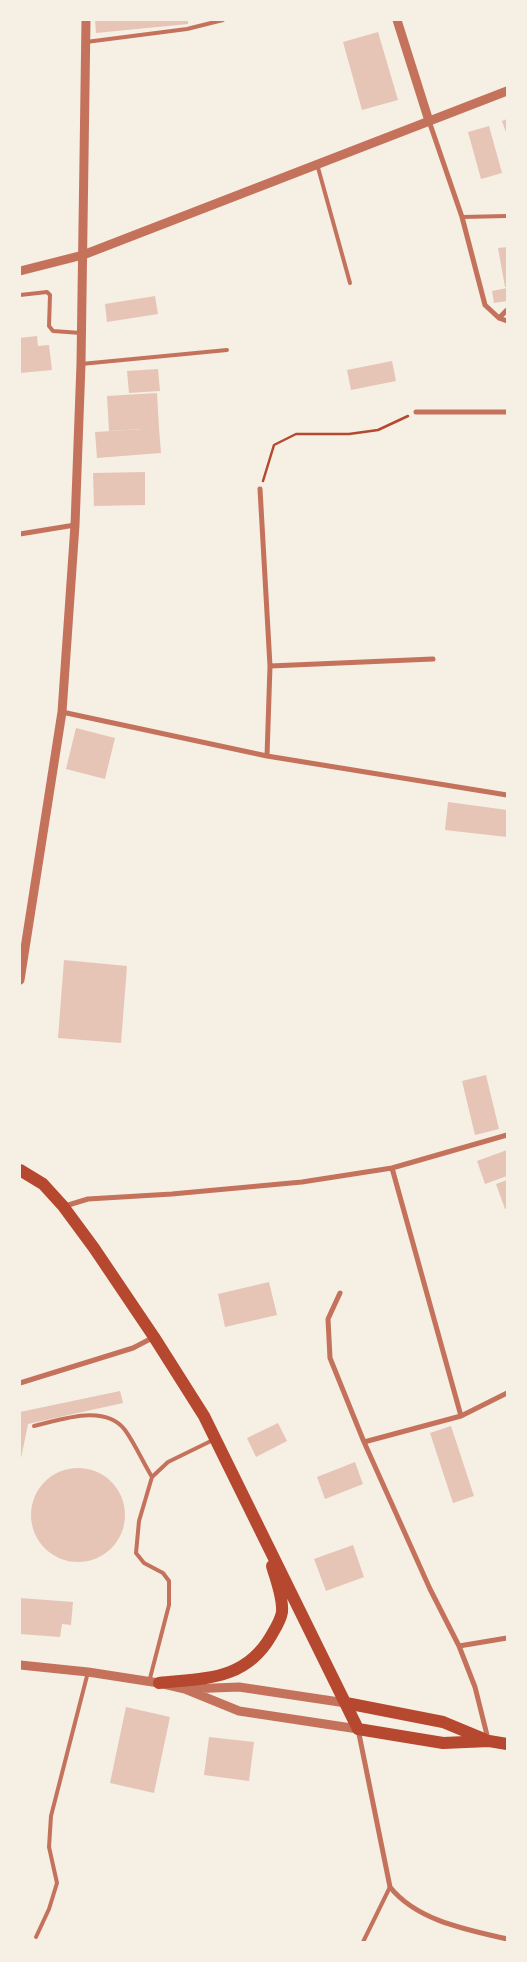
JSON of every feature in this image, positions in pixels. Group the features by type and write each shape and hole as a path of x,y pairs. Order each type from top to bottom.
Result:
{"main road":[{"path":"20,1170 43,1184 64,1206 154,1336 204,1416 358,1729 443,1743 489,1741 507,1744"},
{"path":"154,1683 222,1676 251,1661 268,1642 282,1612 279,1591 260,1528"},
{"path":"346,1703 443,1722 489,1741"}],"street":[{"path":"20,980 62,712 75,526 81,364 86,20"},
{"path":"397,20 428,121 462,217 485,305 499,318 507,321"},
{"path":"20,271 83,255 507,90"},
{"path":"499,318 507,310"},
{"path":"416,412 507,412"},
{"path":"260,489 270,666 267,756"},
{"path":"20,534 75,526"},
{"path":"270,666 433,659"},
{"path":"62,712 267,756 507,795"},
{"path":"64,1206 88,1199 172,1194 302,1182 392,1168 507,1135"},
{"path":"392,1168 461,1416"},
{"path":"340,1293 328,1320 330,1358 364,1442 430,1588 459,1646 475,1687 489,1741"},
{"path":"20,1382 134,1348 154,1336"},
{"path":"364,1442 461,1416 507,1393"},
{"path":"459,1646 507,1638"},
{"path":"20,1665 88,1672 154,1683 185,1689 239,1711 358,1729 390,1888 399,1898 411,1906 454,1927 507,1939"},
{"path":"185,1689 239,1687 346,1703"}],"lane":[{"path":"86,42 186,29 223,20"},
{"path":"317,164 350,283"},
{"path":"462,217 507,216"},
{"path":"20,295 47,292 50,295 49,326 53,331 81,332"},
{"path":"81,364 227,350"},
{"path":"34,1426 88,1414 107,1418 124,1428 152,1477"},
{"path":"154,1683 169,1597 169,1581 164,1573 144,1563 136,1553 139,1521 152,1477 168,1462 215,1438"},
{"path":"36,1937 49,1909 57,1883 49,1848 51,1816 88,1672"},
{"path":"363,1942 390,1888"}],"path":[{"path":"260,489 274,445 296,434 349,434 378,430 416,412"}],"building":[{"path":"95,20 188,20 188,24 96,33"},
{"path":"378,32 398,100 362,110 343,42"},
{"path":"507,119 507,135 502,121"},
{"path":"489,126 502,173 481,179 468,132"},
{"path":"507,247 507,287 505,287 498,248"},
{"path":"507,288 507,301 494,303 492,291"},
{"path":"155,296 158,314 107,322 105,304"},
{"path":"37,336 38,346 49,345 52,370 20,373 20,338"},
{"path":"392,361 396,381 351,390 347,370"},
{"path":"158,369 160,391 129,393 127,371"},
{"path":"157,393 159,428 109,431 107,396"},
{"path":"159,428 161,453 97,458 95,432"},
{"path":"145,472 145,505 94,506 93,473"},
{"path":"76,728 115,738 105,779 66,769"},
{"path":"448,802 507,810 507,837 445,830"},
{"path":"64,960 127,966 121,1043 58,1038"},
{"path":"486,1075 499,1129 475,1135 462,1081"},
{"path":"507,1150 507,1176 485,1184 477,1161"},
{"path":"507,1180 507,1208 505,1209 496,1184"},
{"path":"269,1282 277,1315 225,1327 218,1294"},
{"path":"120,1391 123,1403 28,1424 20,1463 20,1412"},
{"path":"278,1423 287,1441 256,1457 247,1438"},
{"path":"451,1426 474,1496 453,1503 430,1433"},
{"path":"355,1462 363,1484 325,1499 317,1477"},
{"path":"78,1468 96,1471 111,1482 122,1497 125,1515 122,1533 111,1548 96,1559 78,1562 60,1559 45,1548 34,1533 31,1515 34,1497 45,1482 60,1471"},
{"path":"353,1545 364,1577 326,1591 314,1559"},
{"path":"20,1598 73,1602 71,1625 62,1624 60,1637 20,1634"},
{"path":"126,1707 170,1717 154,1793 110,1783"},
{"path":"209,1737 254,1742 249,1781 204,1775"}]}
